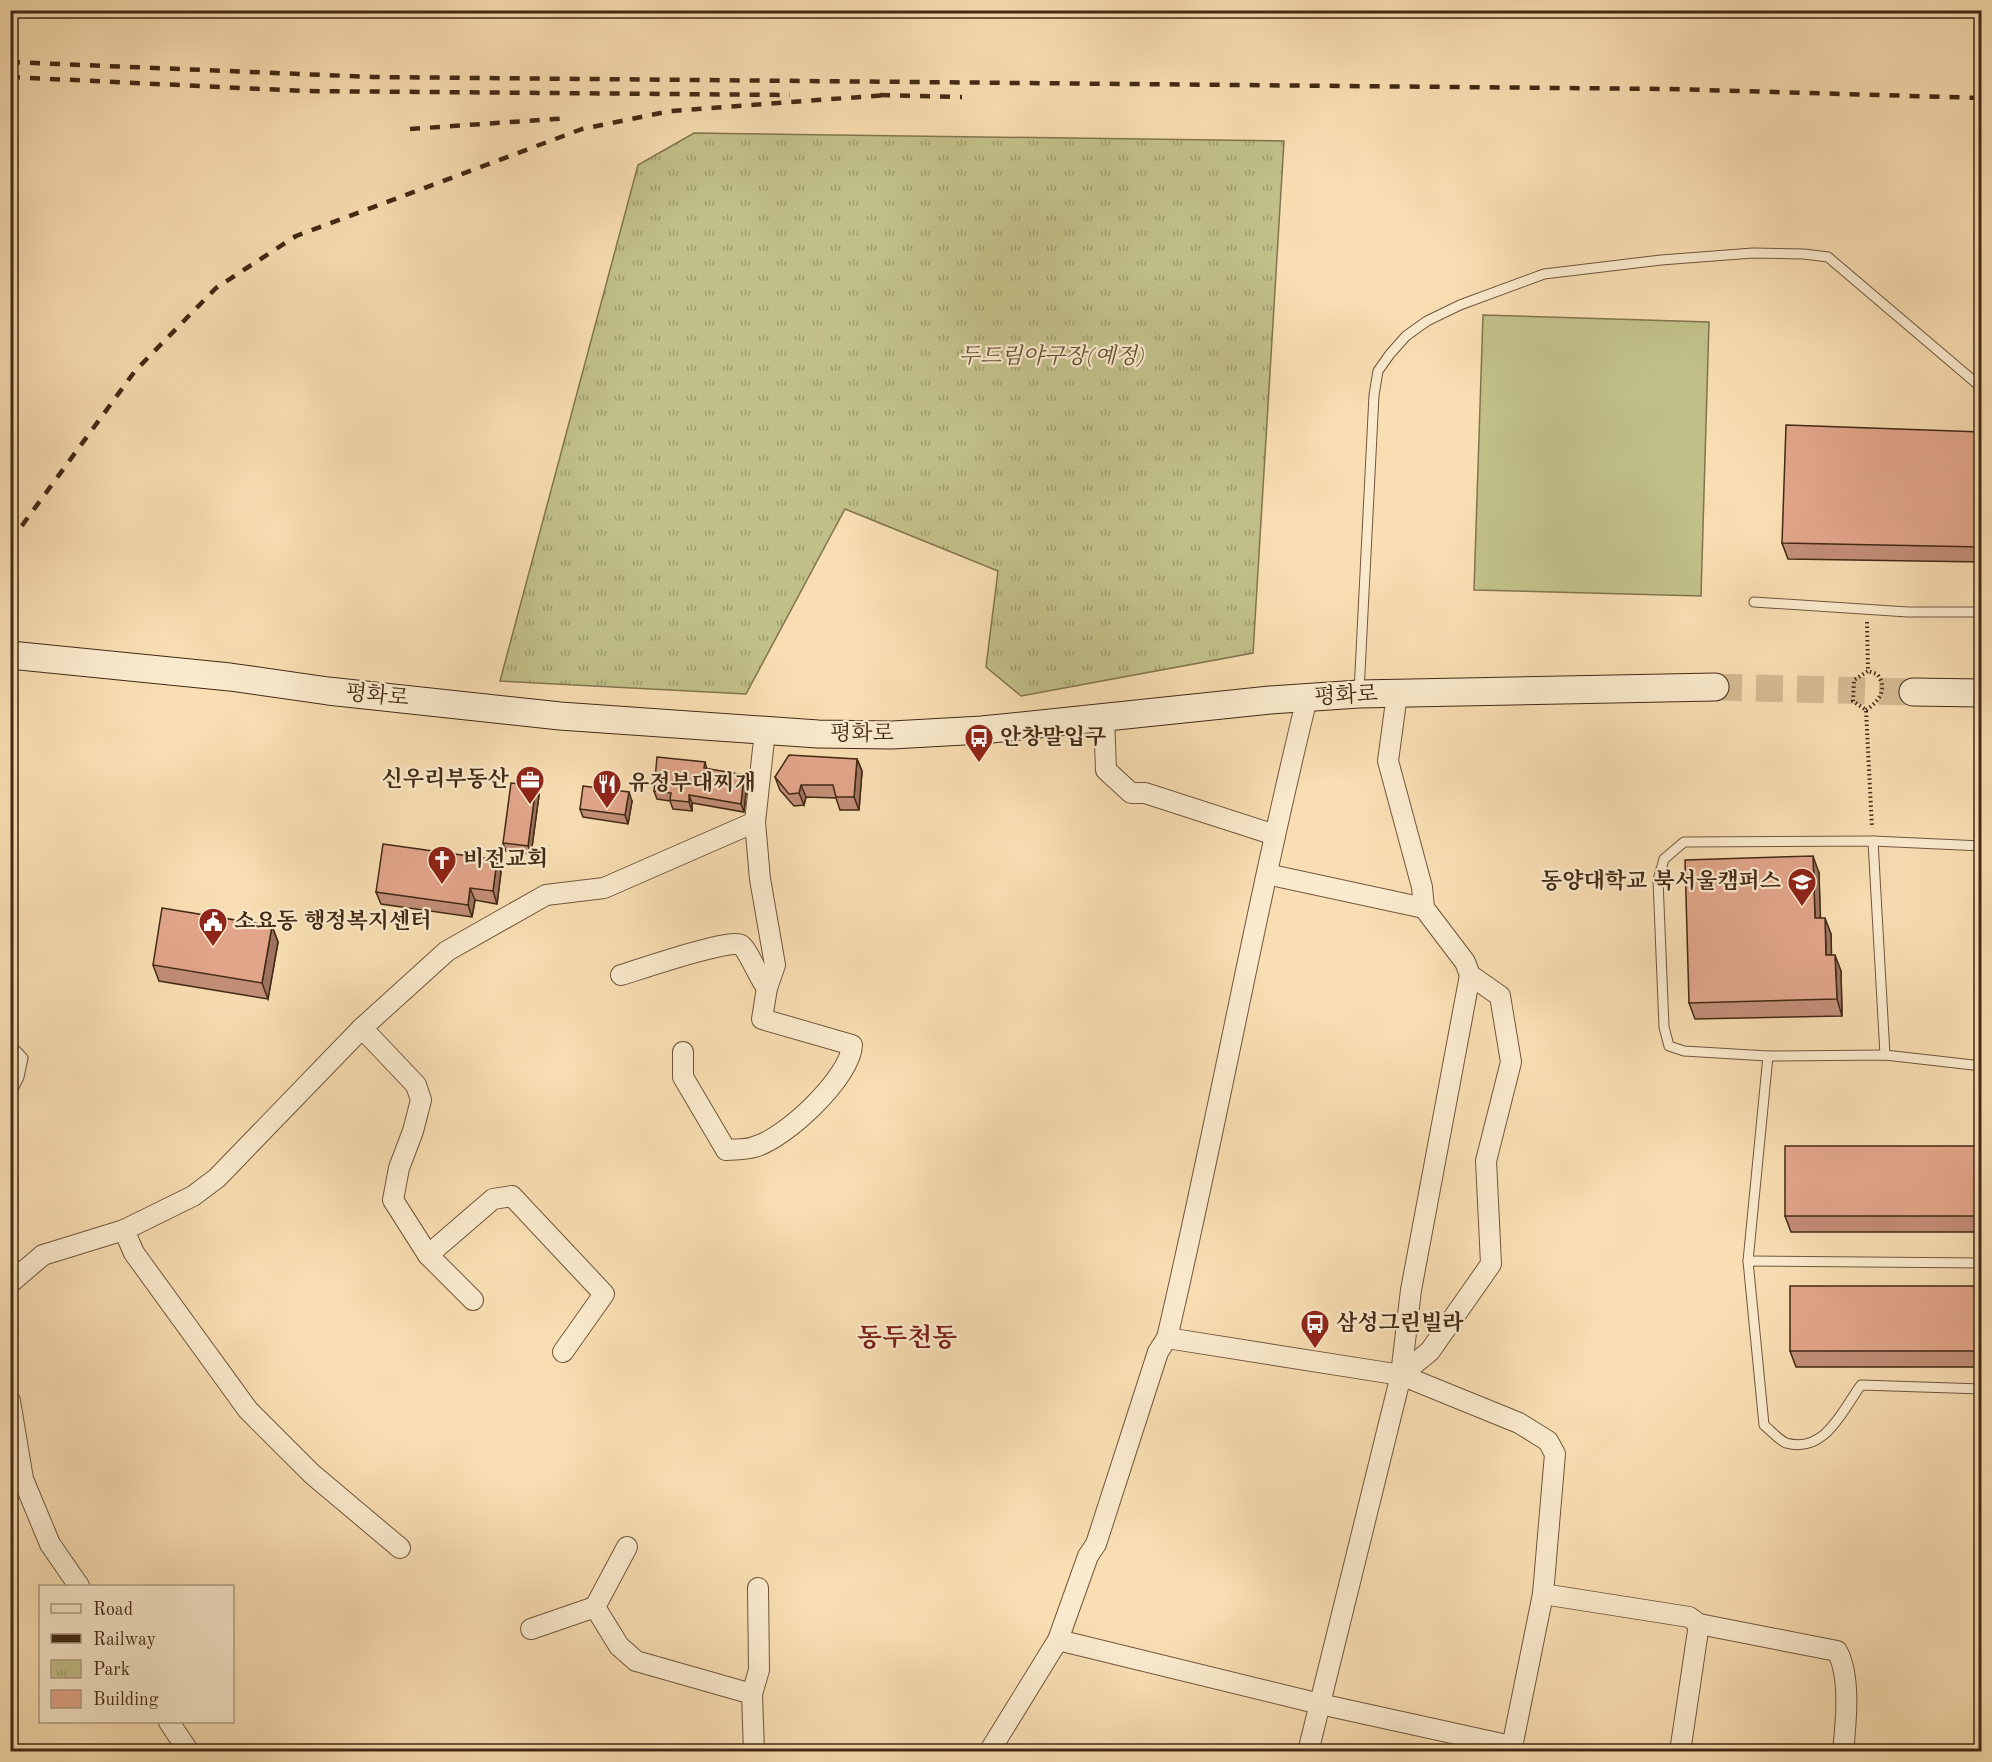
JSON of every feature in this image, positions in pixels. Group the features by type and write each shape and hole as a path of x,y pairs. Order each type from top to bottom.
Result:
{"main road":[{"name":"평화로","path":"10,655 230,677 328,691 560,716 765,731 892,735 982,730 1104,716 1359,694 1715,687"},
{"path":"1913,692 1982,693"}],"street":[{"path":"1308,1752 1401,1375 1411,1290 1470,975 1465,962 1424,908 1422,887 1388,761 1397,694"},
{"path":"989,1752 1058,1640 1088,1556 1096,1544 1158,1352 1167,1338 1199,1202 1275,835 1307,698"},
{"path":"1104,716 1106,770 1131,793 1145,793 1275,835"},
{"path":"683,1052 684,1077 726,1150 756,1147 787,1128 835,1084 851,1056 852,1045 762,1019 767,988 775,965 760,879 755,822 765,731"},
{"path":"10,1283 43,1256 124,1230 193,1196 217,1178 362,1028 447,951 546,895 604,888 755,822"},
{"path":"1267,874 1424,908"},
{"path":"621,975 719,945 736,943 742,946 748,954 752,967 767,988"},
{"path":"1401,1375 1430,1351 1491,1264 1486,1161 1511,1062 1500,996 1470,975"},
{"path":"362,1028 416,1085 421,1100 413,1131 399,1168 393,1200 428,1255 473,1299"},
{"path":"428,1255 493,1199 512,1196 604,1294 563,1352"},
{"path":"124,1230 134,1253 248,1410 312,1474 400,1548"},
{"path":"1058,1640 1511,1749 1543,1594 1555,1454 1548,1441 1519,1423 1401,1375 1167,1338"},
{"path":"10,1401 23,1479 50,1544 78,1585"},
{"path":"531,1629 595,1607 627,1547"},
{"path":"754,1752 752,1694 759,1670 758,1588"},
{"path":"1543,1594 1689,1617 1699,1624 1837,1651 1842,1661 1847,1718 1843,1752"},
{"path":"595,1607 619,1646 636,1661 752,1694"},
{"path":"1680,1752 1699,1624"},
{"path":"170,1723 189,1752"}],"lane":[{"path":"1263,10 1328,10"},
{"path":"1359,694 1374,395 1378,371 1406,336 1427,321 1460,305 1544,274 1672,259 1753,253 1804,254 1828,257 1982,388"},
{"path":"1754,602 1867,609 1982,612"},
{"path":"1982,846 1873,841 1684,842 1664,859 1658,880 1664,1028 1669,1046 1684,1051 1768,1056 1886,1056 1982,1066"},
{"path":"1873,841 1886,1056"},
{"path":"10,1044 23,1058 19,1077 10,1095"},
{"path":"1768,1056 1748,1261 1764,1425 1784,1442 1806,1444 1824,1438 1861,1385 1982,1389"},
{"path":"1748,1261 1982,1263"}],"path":[{"path":"1867,609 1868,671"},
{"path":"1866,710 1853,702 1854,680 1868,671"},
{"path":"1866,710 1880,698 1883,687 1877,674 1868,671"},
{"path":"1866,710 1873,841"}],"green space":[{"name":"두드림야구장(예정)","path":"694,133 1284,141 1253,653 1021,696 986,667 998,571 845,509 746,694 500,681 638,165"},
{"path":"1483,315 1709,322 1701,596 1474,590"}],"building":[{"path":"1786,425 1982,432 1982,547 1782,543"},
{"path":"789,755 857,759 854,797 836,797 833,785 801,785 799,793 789,794 775,777"},
{"path":"657,757 705,762 704,768 744,775 741,804 689,795 689,802 670,800 671,793 654,791"},
{"path":"511,783 536,786 528,846 503,843"},
{"path":"583,786 629,792 625,815 580,809"},
{"name":"비전교회","path":"383,844 497,860 493,891 470,888 468,905 376,892"},
{"path":"1813,856 1815,918 1825,918 1826,955 1835,955 1837,999 1689,1003 1685,860"},
{"path":"162,908 272,926 262,983 153,965"},
{"path":"1785,1146 1982,1146 1982,1216 1785,1216"},
{"path":"1790,1286 1982,1286 1982,1351 1790,1351"}],"tunnel":[{"path":"1715,687 1913,692"}],"railway":[{"path":"10,62 373,77 1670,89 1982,98"},
{"path":"10,77 304,91 790,95"},
{"path":"880,95 962,97"},
{"path":"10,542 135,371 216,288 296,236 582,129 670,111 887,95"},
{"path":"410,129 569,118"}],"place":[{"name":"안창말입구","path":"979,764"},
{"name":"신우리부동산","path":"530,806"},
{"name":"유정부대찌개","path":"607,810"},
{"name":"비전교회","path":"442,886"},
{"name":"동양대학교 북서울캠퍼스","path":"1802,908"},
{"name":"소요동 행정복지센터","path":"213,948"},
{"name":"삼성그린빌라","path":"1315,1350"}],"district":[{"name":"동두천동","path":"907,1339"}]}
